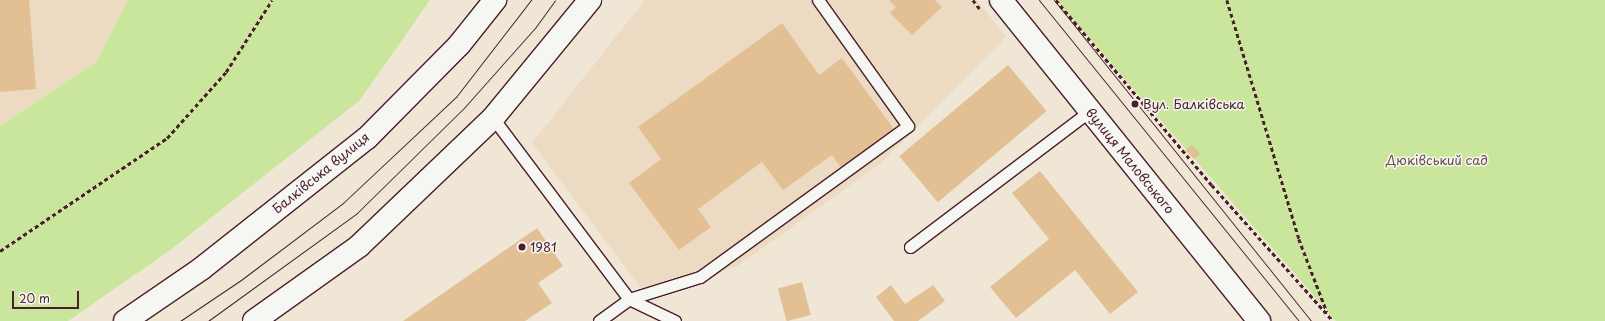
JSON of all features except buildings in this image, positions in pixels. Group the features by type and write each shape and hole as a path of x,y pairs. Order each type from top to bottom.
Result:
{"main road":[{"name":"Балківська вулиця","path":"125,321 202,270 367,138 459,44 495,0"},
{"path":"254,321 359,246 493,118 590,0"},
{"name":"вулиця Маловського","path":"1001,0 1259,321"}],"lane":[{"path":"599,321 629,300 700,277 908,126 818,0"},
{"path":"910,247 1090,111"},
{"path":"493,118 629,300 675,321"}],"path":[{"path":"0,251 167,138 226,72 272,0"},
{"path":"1227,0 1299,239 1328,314"},
{"path":"1057,1 1176,144 1333,321"}],"shaded area":[{"path":"0,0 128,0 96,62 0,126"},
{"path":"645,0 977,0 1006,37 880,164 739,265 650,300 532,143"}],"green space":[{"path":"128,0 430,0 360,100 169,251 68,321 0,321 0,126 96,62"},
{"name":"Дюківський сад","path":"1056,0 1605,0 1605,321 1336,321"}],"tram line":[{"path":"180,321 241,280 343,203 456,97 531,0"},
{"path":"208,321 357,213 463,109 535,28 555,0"},
{"path":"1039,0 1299,321"},
{"path":"1054,0 1311,321"}],"place":[{"name":"Вул. Балківська","path":"1135,104"},
{"name":"1981","path":"522,247"}]}
